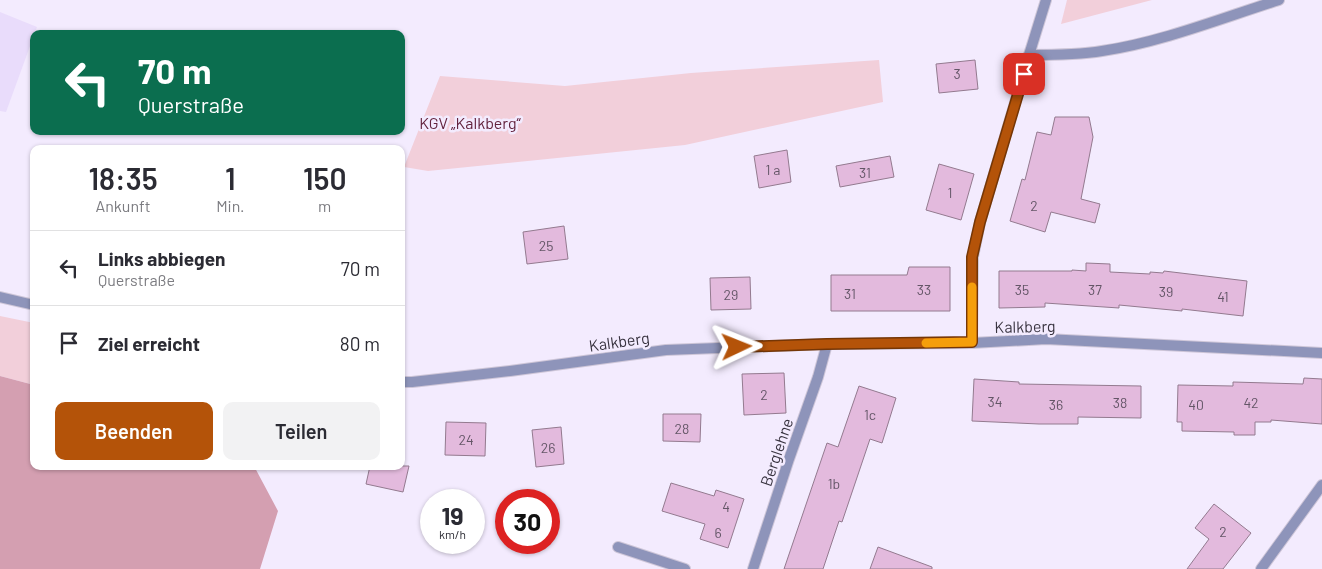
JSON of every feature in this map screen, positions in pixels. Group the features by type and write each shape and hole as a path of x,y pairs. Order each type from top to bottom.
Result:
{"street":[{"path":"972,342 972,257 980,222 1046,0"},
{"path":"1029,55 1101,52 1148,42 1279,0"},
{"path":"0,297 30,304"},
{"name":"Kalkberg","path":"405,382 510,371 666,350 827,344 1046,340 1322,353"},
{"name":"Berglehne","path":"753,569 827,344"},
{"path":"1261,569 1322,485"},
{"path":"618,547 685,569"}],"shaded area":[{"path":"0,12 37,27 36,30 30,30 30,46 6,112 0,111"},
{"path":"0,376 30,384 30,470 256,470 278,511 260,569 0,569"}],"green space":[{"path":"1067,0 1152,0 1061,24"},
{"name":"KGV „Kalkberg“","path":"879,60 883,102 685,145 428,171 405,167 440,76 565,86 691,73"},
{"path":"0,316 30,322 30,384 0,376"}],"building":[{"path":"975,60 978,89 939,93 936,64"},
{"path":"1055,117 1089,117 1093,137 1081,199 1100,204 1095,223 1051,212 1045,232 1010,221 1022,179 1025,180 1037,132 1051,135"},
{"path":"787,150 791,182 759,188 754,156"},
{"path":"890,156 894,177 840,187 836,166"},
{"path":"939,164 974,174 961,220 926,210"},
{"path":"564,226 568,259 527,264 523,232"},
{"path":"1086,263 1110,264 1110,272 1150,274 1150,272 1163,273 1164,271 1247,281 1243,316 1182,309 1182,311 1119,305 1119,308 1045,303 1045,307 999,308 999,271 1086,271"},
{"path":"909,267 950,267 950,311 831,311 831,275 907,275"},
{"path":"750,277 751,309 711,310 710,278"},
{"path":"784,373 786,413 744,415 742,374"},
{"path":"1304,378 1322,379 1322,424 1271,420 1271,422 1255,422 1255,435 1234,435 1234,432 1182,431 1182,422 1177,422 1178,385 1233,386 1233,382 1303,384"},
{"path":"974,379 1019,382 1019,384 1141,386 1141,418 1078,417 1078,424 972,421"},
{"path":"859,386 896,398 882,443 870,439 842,522 839,521 823,569 784,569 827,443 838,447"},
{"path":"663,414 701,414 700,442 663,441"},
{"path":"446,422 486,423 485,456 445,455"},
{"path":"561,427 564,464 536,467 532,430"},
{"path":"405,466 409,466 403,492 366,484 369,470 405,470"},
{"path":"671,483 714,496 716,490 744,499 728,548 700,539 705,524 662,511"},
{"path":"1214,504 1251,533 1223,569 1187,569 1209,539 1195,528"},
{"path":"878,547 932,567 932,569 870,569"}],"slow traffic":[{"path":"926,343 972,342 972,287"}],"route":[{"path":"737,347 972,342 972,257 980,222 1024,74"}]}
